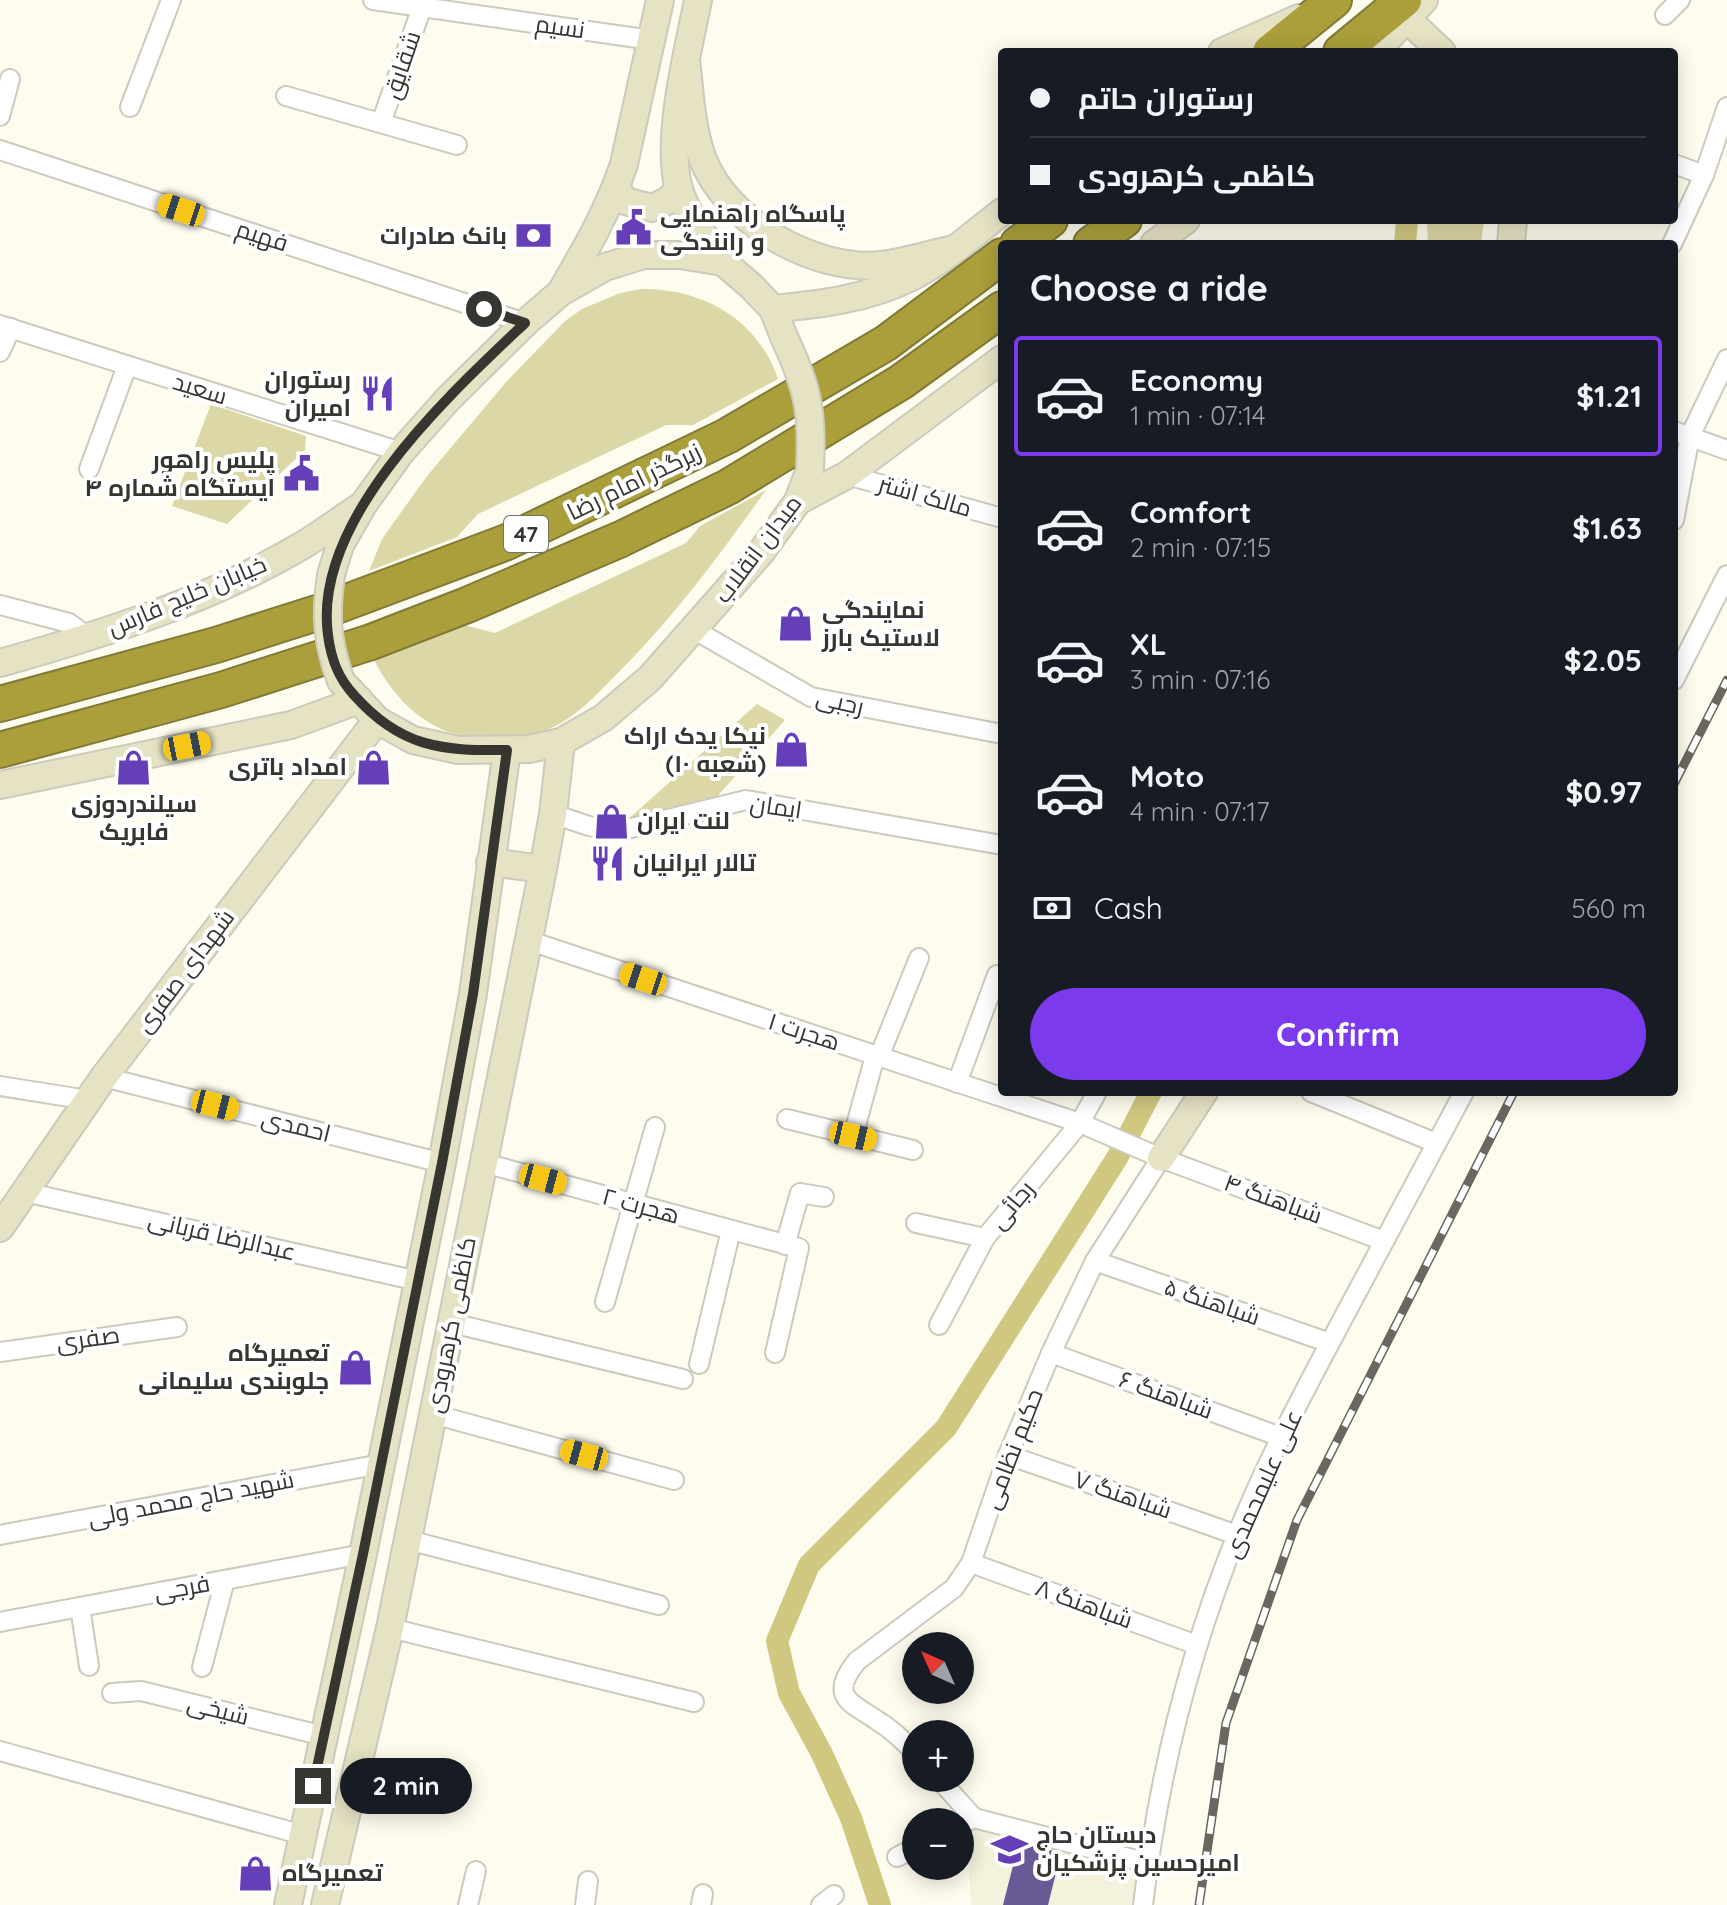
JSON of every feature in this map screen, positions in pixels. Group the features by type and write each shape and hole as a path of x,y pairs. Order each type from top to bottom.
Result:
{"highway":[{"path":"1275,48 1329,4"},
{"path":"1347,48 1412,7"},
{"path":"1023,240 1045,224"},
{"path":"1096,240 1118,224"},
{"name":"زیرگذر امام رضا","path":"0,704 229,641 323,611 507,542 727,436 886,343 998,259"},
{"name":"زیرگذر امام رضا","path":"0,750 221,690 371,642 621,539 741,479 901,382 998,312"}],"main road":[{"path":"561,292 601,223 616,188 660,0"},
{"path":"698,0 674,148 679,190 688,211 723,262"},
{"path":"1231,48 1329,4"},
{"path":"1378,48 1412,7 1439,48"},
{"path":"686,60 697,138 704,161 719,185 757,226 813,256 846,264 881,265 954,249"},
{"path":"616,188 625,201 652,208 667,201 679,190"},
{"path":"773,309 830,303 874,292 913,276 998,215"},
{"path":"1159,240 1181,224"},
{"name":"میدان انقلاب","path":"644,255 680,255 723,262 773,309 799,368 809,402 812,440 810,469 798,501 753,562 638,688 603,718 561,742 529,749 458,750 413,740 377,720 341,681 330,652 326,624 331,575 340,545 363,505 401,452 459,388 561,292 605,267 644,255"},
{"path":"798,501 847,475 998,362"},
{"name":"خیابان خلیج فارس","path":"0,663 89,638 209,592 303,545 363,505"},
{"path":"0,785 291,725 359,700"},
{"name":"شهدای صفری","path":"1,1224 104,1077 377,720"},
{"name":"کاظمی کرهرودی","path":"325,1905 408,1540 543,869 561,742"},
{"name":"کاظمی کرهرودی","path":"288,1905 442,1163 473,994 507,750"},
{"path":"490,862 543,869"},
{"name":"حکیم نظامی","path":"1155,1155 1201,1096"}],"street":[{"path":"130,107 171,0"},
{"name":"نسیم","path":"373,0 651,40"},
{"path":"1665,15 1680,0"},
{"name":"شقایق","path":"381,123 422,7"},
{"path":"0,116 10,79"},
{"path":"286,96 457,145"},
{"path":"1674,240 1722,137 1727,107"},
{"name":"فهیم","path":"0,150 525,323"},
{"path":"1678,165 1704,175"},
{"path":"0,352 6,326"},
{"name":"سعید","path":"6,326 401,452"},
{"path":"1678,477 1682,434 1727,359"},
{"path":"89,469 127,366"},
{"path":"1682,434 1727,450"},
{"name":"مالک اشتر","path":"847,475 998,517"},
{"path":"1678,672 1727,575"},
{"path":"0,605 69,623 89,638"},
{"name":"رجبی","path":"693,629 811,697 998,733"},
{"name":"ایمان","path":"553,814 589,826 619,831 746,800 998,844"},
{"name":"هجرت ۱","path":"527,940 1102,1132"},
{"path":"853,1136 877,1056 919,958"},
{"path":"957,1083 997,975"},
{"name":"احمدی","path":"104,1077 442,1163"},
{"path":"0,1086 88,1100"},
{"name":"رجائی","path":"939,1325 985,1238 1080,1123 1095,1096"},
{"path":"1321,1096 1436,1143"},
{"name":"علی علیمحمدی","path":"1143,1905 1172,1738 1197,1645 1237,1535 1281,1437 1462,1096"},
{"path":"787,1119 913,1150"},
{"path":"605,1302 655,1127"},
{"name":"شباهنگ ۴","path":"1102,1132 1384,1241"},
{"name":"حکیم نظامی","path":"902,1739 847,1703 842,1689 846,1675 857,1661 954,1588 971,1563 1008,1455 1051,1353 1095,1261 1155,1155"},
{"name":"هجرت ۲","path":"484,1163 792,1246"},
{"name":"عبدالرضا قربانی","path":"25,1192 418,1281"},
{"path":"775,1353 800,1193 824,1197"},
{"path":"916,1223 985,1238"},
{"path":"699,1364 731,1230"},
{"name":"شباهنگ ۵","path":"1095,1261 1330,1343"},
{"path":"452,1323 683,1379"},
{"name":"صفری","path":"0,1352 177,1327"},
{"name":"شباهنگ ۶","path":"1051,1353 1281,1437"},
{"path":"433,1414 674,1480"},
{"name":"شباهنگ ۷","path":"1008,1455 1237,1535"},
{"name":"شهید حاج محمد ولی","path":"0,1535 381,1464"},
{"path":"408,1540 659,1605"},
{"name":"فرجی","path":"0,1622 363,1554"},
{"name":"شباهنگ ۸","path":"971,1563 1197,1645"},
{"path":"202,1667 225,1580"},
{"path":"80,1607 89,1666"},
{"path":"390,1628 694,1702"},
{"name":"شیخی","path":"112,1693 141,1691 324,1736"},
{"path":"0,1751 303,1835"},
{"path":"974,1823 1148,1863"},
{"path":"897,1857 902,1854"},
{"path":"468,1905 476,1871"},
{"path":"585,1905 588,1881"}],"shaded area":[{"path":"1427,224 1484,224 1482,240 1428,240"},
{"path":"641,289 685,294 725,311 757,339 778,379 693,425 666,425 478,514 457,537 369,571 382,539 427,476 507,381 565,321 582,309 620,293"},
{"path":"211,404 306,436 305,450 227,524 172,506"},
{"path":"766,490 655,634 583,707 547,730 506,737 463,736 447,731 431,724 404,703 374,660 464,625 495,633 686,543 700,526"},
{"path":"757,704 785,720 714,800 625,822"},
{"name":"دبستان حاج امیرحسین پزشکیان","path":"974,1830 1136,1871 1133,1905 971,1905"}],"building":[{"path":"1019,1842 1061,1853 1048,1905 1003,1905"}],"waterway":[{"path":"1405,240 1407,224"},
{"path":"880,1905 851,1818 822,1754 789,1693 777,1641 809,1565 946,1428 1117,1158 1149,1096"}],"railway":[{"path":"1678,776 1727,680"},
{"path":"1199,1905 1226,1723 1297,1520 1512,1096"}],"place":[{"name":"پاسگاه راهنمایی و رانندگی","path":"634,228"},
{"name":"بانک صادرات","path":"533,236"},
{"name":"رستوران امیران","path":"377,394"},
{"name":"پلیس راهور ایستگاه شماره ۴","path":"301,474"},
{"name":"نمایندگی لاستیک بارز","path":"796,624"},
{"name":"نیکا یدک اراک (شعبه ۱۰)","path":"792,750"},
{"name":"سیلندردوزی فابریک","path":"134,767"},
{"name":"امداد باتری","path":"373,767"},
{"name":"لنت ایران","path":"611,821"},
{"name":"تالار ایرانیان","path":"607,863"},
{"name":"تعمیرگاه جلوبندی سلیمانی","path":"355,1367"},
{"name":"دبستان حاج امیرحسین پزشکیان","path":"1010,1849"},
{"name":"تعمیرگاه","path":"256,1873"}],"route":[{"path":"313,1786 442,1163 473,994 507,750 458,750 413,740 377,720 341,681 330,652 327,600 340,545 363,505 401,452 448,399 525,323 484,309"}]}
